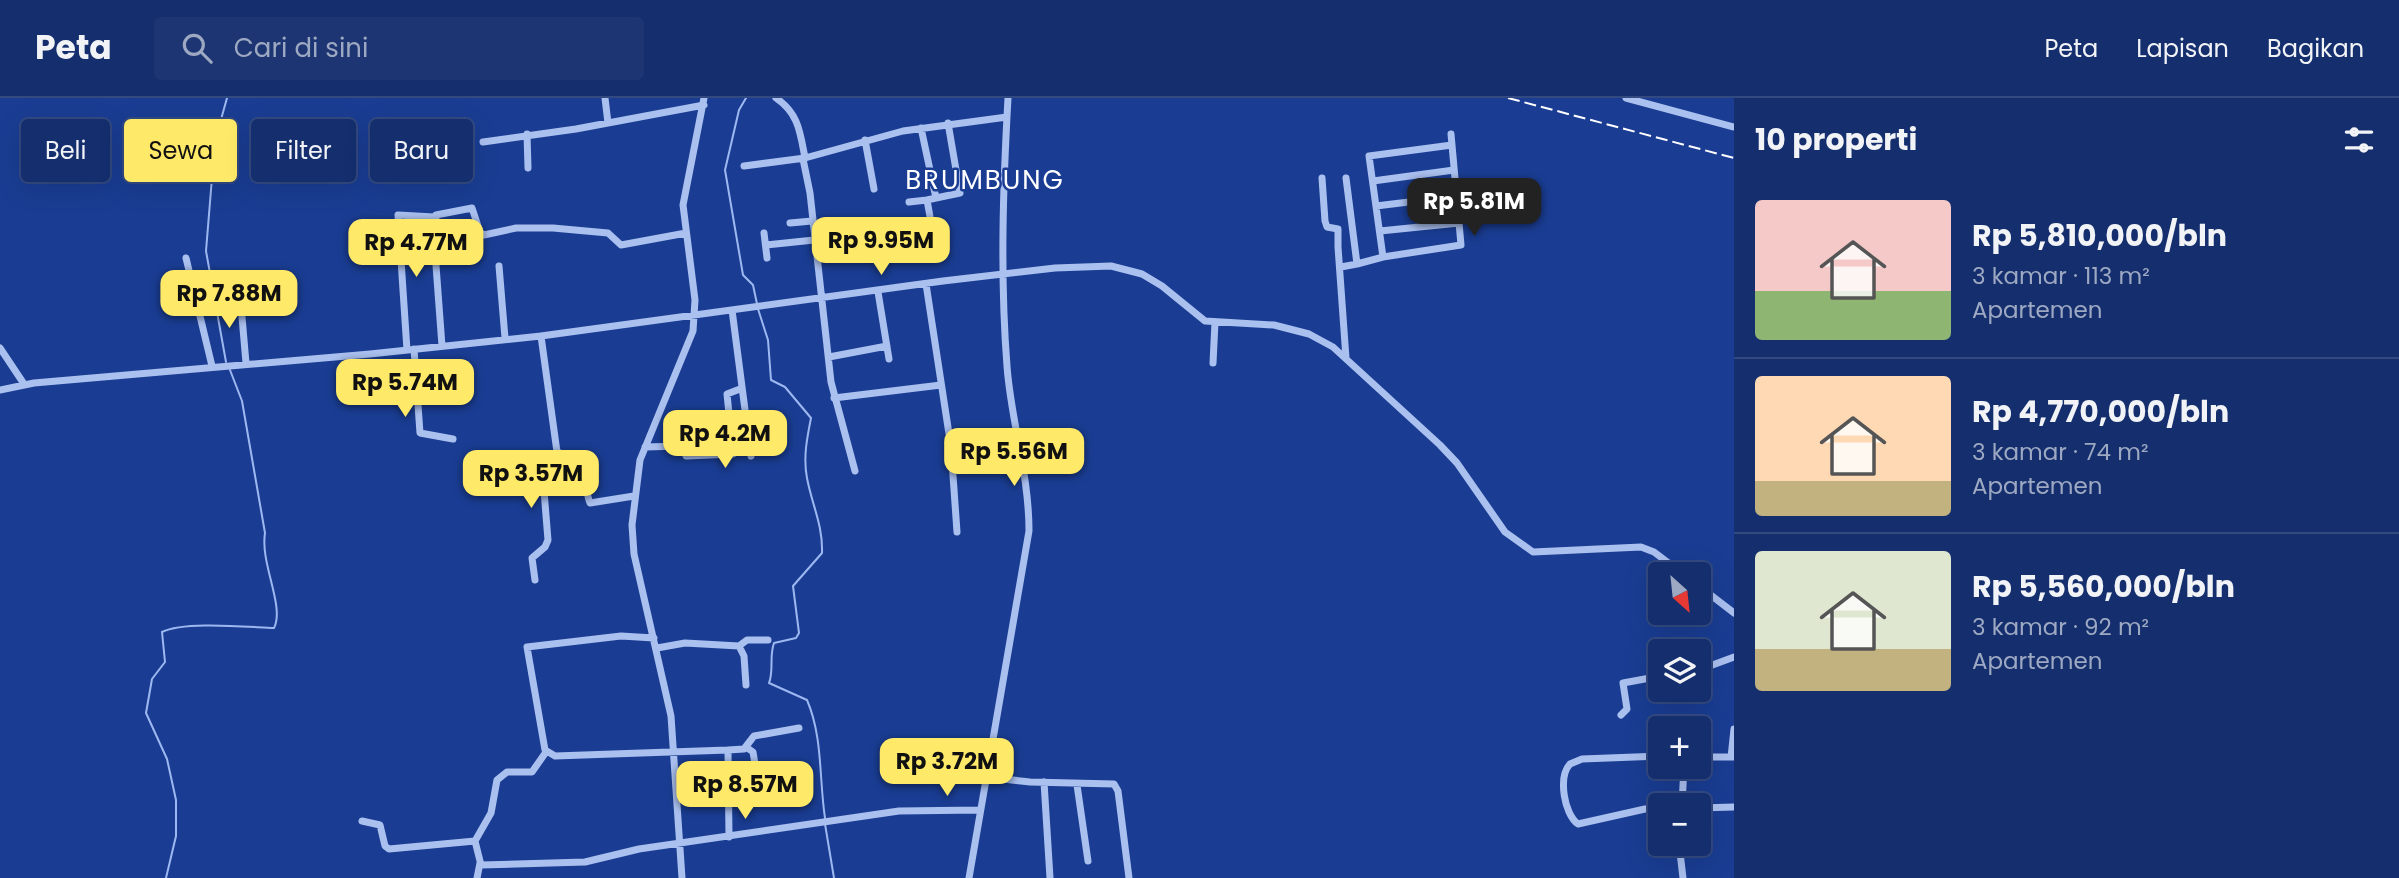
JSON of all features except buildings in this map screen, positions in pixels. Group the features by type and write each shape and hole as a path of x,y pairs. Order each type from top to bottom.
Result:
{"street":[{"path":"605,98 608,123"},
{"path":"776,98 790,108 799,126 834,398 855,471"},
{"path":"969,878 1029,531 1029,497 1007,368 1004,275 1008,98"},
{"path":"1626,98 1734,127"},
{"path":"482,142 608,123 704,101 684,198 696,313 693,331 676,378 645,447 638,468 634,496 634,554 671,716 682,878"},
{"path":"744,166 804,158 865,140 921,128 1007,117"},
{"path":"909,202 960,193 948,124"},
{"path":"921,128 936,198"},
{"path":"527,134 528,168"},
{"path":"1341,267 1383,257 1460,246 1451,134"},
{"path":"865,140 874,189"},
{"path":"1383,257 1371,155 1452,145"},
{"path":"1373,181 1454,170"},
{"path":"1322,178 1327,228 1338,229 1346,358"},
{"path":"1346,178 1357,264"},
{"path":"1376,206 1458,196"},
{"path":"927,200 936,250"},
{"path":"453,439 420,433 398,216 434,217 472,208 480,232 484,235 516,228 553,228 608,233 621,245 686,233"},
{"path":"434,217 442,346"},
{"path":"790,223 812,221"},
{"path":"1380,231 1459,223"},
{"path":"764,233 767,258"},
{"path":"766,245 814,240"},
{"path":"186,258 212,366"},
{"path":"499,266 505,338"},
{"path":"0,390 24,384 541,336 696,313 1004,275 1094,266 1125,268 1162,286 1195,314 1215,322 1274,325 1297,331 1333,347 1457,463 1487,511 1524,549 1533,552 1640,547 1654,552 1667,562"},
{"path":"926,284 951,447 957,532"},
{"path":"878,292 889,359"},
{"path":"240,294 246,363"},
{"path":"732,310 740,389 751,456"},
{"path":"1213,363 1215,322"},
{"path":"541,336 556,449 559,454 580,460 584,486 592,504 634,496"},
{"path":"829,357 887,346"},
{"path":"0,348 24,384"},
{"path":"834,398 941,385"},
{"path":"645,447 682,446 686,456 733,454 727,394 730,390 740,389"},
{"path":"535,580 531,561 548,540 544,491 584,486"},
{"path":"1712,596 1734,613"},
{"path":"477,878 480,863 475,841 488,820 500,775 507,772 532,772 546,752 527,647 621,636 654,638"},
{"path":"657,648 685,643 739,646 746,640 768,640"},
{"path":"739,646 744,656 746,685"},
{"path":"1711,666 1734,657"},
{"path":"1621,715 1627,709 1623,683 1648,678"},
{"path":"546,752 563,756 728,750 746,747 754,736 799,728"},
{"path":"1711,757 1732,757 1734,729"},
{"path":"746,747 753,752 758,782"},
{"path":"728,750 729,837"},
{"path":"1648,757 1582,760 1570,764 1565,772 1566,809 1578,824 1648,808"},
{"path":"986,777 1077,785 1112,783 1117,787 1129,878"},
{"path":"1044,782 1045,828 1051,878"},
{"path":"1077,785 1088,862"},
{"path":"1711,808 1734,807"},
{"path":"480,863 484,867 585,862 681,843 831,819 899,811 979,810"},
{"path":"362,821 380,825 385,846 389,849 475,841"},
{"path":"1680,856 1683,878"}],"waterway":[{"path":"226,362 206,251 215,141 227,98"},
{"path":"746,98 739,110 725,170 743,275 753,285 757,304"},
{"path":"758,309 768,340 771,380 785,387 811,418 805,463 819,524 822,553 793,586 799,633 796,638 774,643 769,683 807,700 816,729 825,818"},
{"path":"166,878 176,836 176,800 167,759 146,713 152,679 165,662 162,632 200,626 274,628 277,619 242,401 230,370"},
{"path":"825,824 834,878"}],"railway":[{"path":"1508,98 1734,158"}],"district":[{"name":"BRUMBUNG","path":"985,180"}]}
